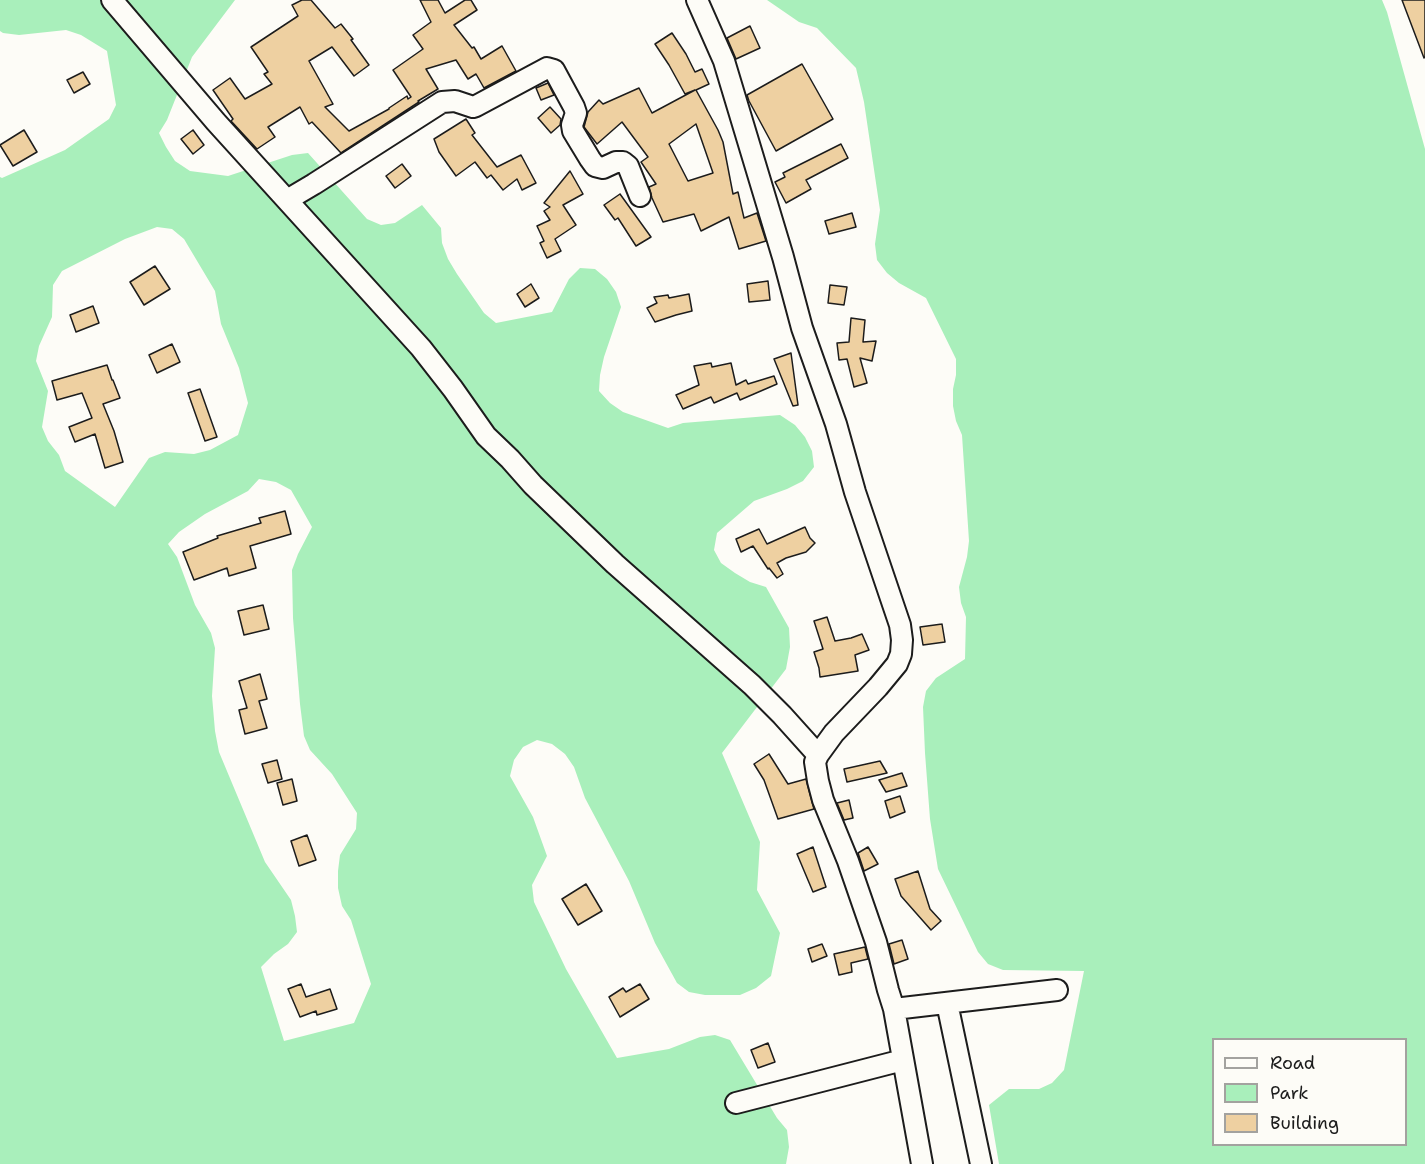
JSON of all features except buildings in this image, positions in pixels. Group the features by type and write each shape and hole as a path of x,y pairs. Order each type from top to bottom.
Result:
{"street":[{"path":"112,0 216,122 421,348 486,436 615,564 752,685 818,755"},
{"path":"697,0 724,61 802,328 836,424 855,492 900,625 901,654 897,664 834,733 815,762 823,800 848,861 876,942 894,1009 922,1164"},
{"path":"287,200 442,102 455,101 473,107 547,68 554,70 574,107 576,113 572,125 573,131 590,159 596,166 603,168 616,162 622,162 628,166 640,196"},
{"path":"894,1009 1057,990"},
{"path":"947,1003 981,1164"},
{"path":"736,1102 903,1060"}],"green space":[{"path":"0,0 235,0 192,57 167,120 159,133 175,161 190,171 228,176 292,155 308,153 367,219 381,225 395,223 422,205 441,228 442,243 457,274 484,313 496,323 552,312 569,279 580,268 595,269 607,279 616,292 621,307 600,375 599,391 610,403 623,412 668,428 683,423 780,415 795,425 805,437 812,451 814,467 803,481 754,501 717,533 714,550 721,563 735,573 750,582 766,587 789,628 790,647 786,669 722,753 760,842 757,890 780,933 771,976 756,988 740,995 705,995 689,992 677,983 655,943 629,881 585,798 574,767 565,754 552,744 537,740 523,747 514,760 510,776 533,817 547,856 532,885 534,902 566,969 617,1058 669,1049 700,1037 715,1035 730,1040 777,1118 787,1130 789,1147 786,1164 0,1164 0,177 65,150 109,119 116,105 107,51 81,35 66,30 19,35 0,31","holes":["157,227 172,229 184,239 215,291 221,324 239,368 248,403 238,435 210,450 194,454 165,452 149,458 115,507 65,471 59,455 48,441 42,427 48,391 36,361 39,346 52,317 53,285 62,271 125,239","259,479 276,482 291,490 312,527 292,570 293,618 304,736 310,750 332,774 357,813 356,829 340,855 338,888 342,906 351,920 371,984 354,1023 284,1041 261,967 288,944 297,932 295,916 291,900 265,862 219,752 212,696 215,648 211,633 195,605 177,557 168,544 179,532 205,514 248,491"]},
{"path":"767,0 1382,0 1425,149 1425,1164 999,1164 989,1105 1009,1089 1039,1089 1052,1083 1064,1070 1084,971 1003,970 988,964 978,952 938,869 930,819 923,707 926,691 936,678 965,659 966,617 959,587 969,541 962,435 953,406 956,359 926,298 899,283 877,260 875,244 880,210 864,102 856,68 817,28 799,22"}]}
